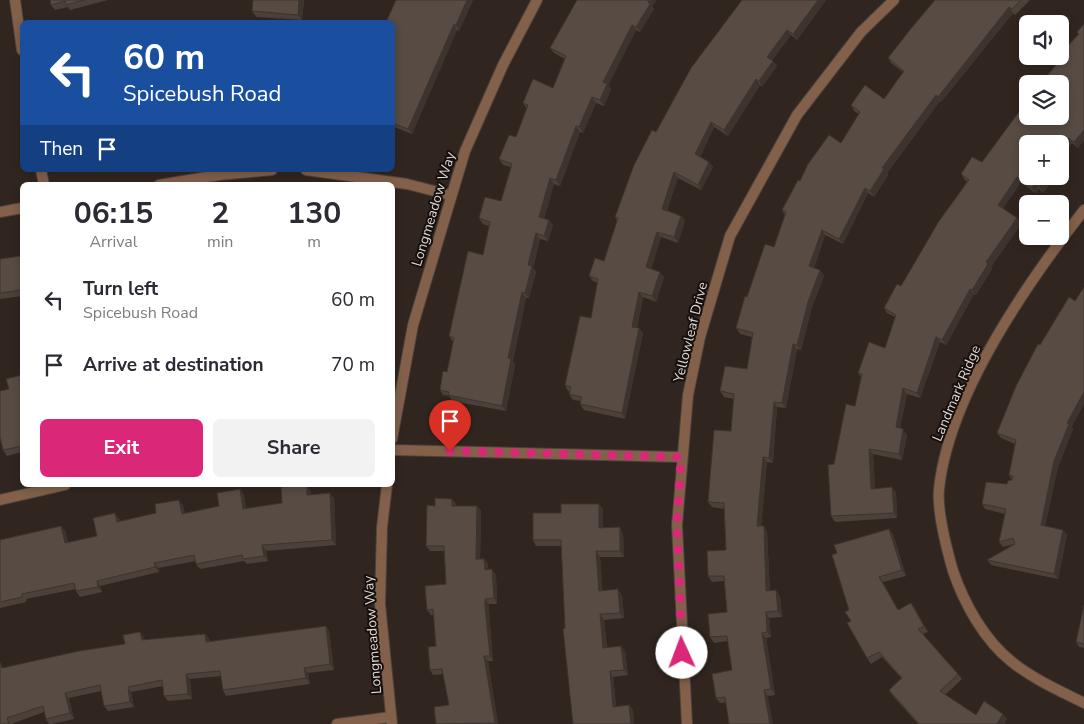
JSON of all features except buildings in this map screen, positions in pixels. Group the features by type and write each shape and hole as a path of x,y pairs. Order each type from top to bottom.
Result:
{"street":[{"path":"15,0 20,36"},
{"name":"Longmeadow Way","path":"395,423 413,325 450,195 468,143 503,65 537,0"},
{"name":"Yellowleaf Drive","path":"687,724 677,525 681,457 688,395 700,337 730,236 797,115 861,32 894,0"},
{"path":"177,182 251,172"},
{"path":"320,172 393,182"},
{"path":"395,182 450,195"},
{"path":"0,212 20,208"},
{"name":"Landmark Ridge","path":"1084,210 1040,266 994,341 969,392 946,448 939,491 946,548 961,593 987,636 1011,662 1047,684 1084,703"},
{"path":"395,450 681,457"},
{"path":"0,500 56,487"},
{"name":"Longmeadow Way","path":"387,487 382,527 380,604 391,721"},
{"path":"337,724 391,721"}],"route":[{"path":"450,451 681,457 677,525 682,653"}]}
